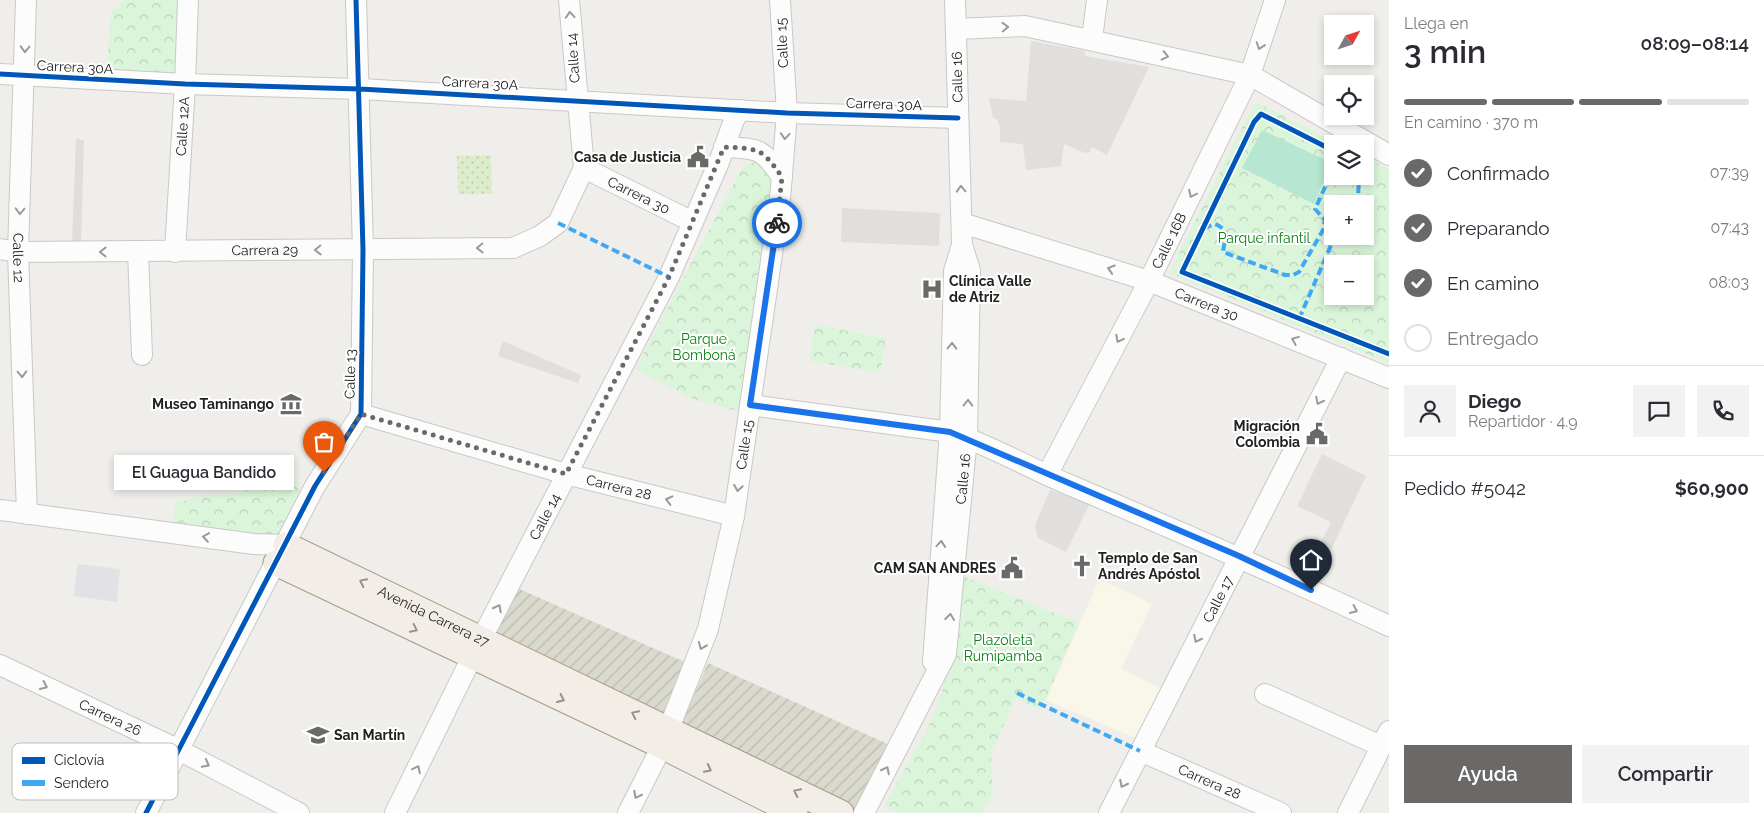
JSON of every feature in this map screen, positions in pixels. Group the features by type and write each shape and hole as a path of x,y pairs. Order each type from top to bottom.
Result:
{"main road":[{"name":"Avenida Carrera 27","path":"281,554 665,738 841,813"},
{"name":"Avenida Carrera 27","path":"665,738 795,813"}],"street":[{"name":"Calle 12","path":"26,0 24,76 9,251 27,514"},
{"name":"Calle 12A","path":"175,252 188,0"},
{"name":"Calle 13","path":"178,747 315,486 361,414 363,250 360,89 356,0"},
{"name":"Calle 14","path":"569,0 576,100 584,168"},
{"name":"Calle 15","path":"628,813 665,738 708,629 734,516 782,177 786,113 780,0"},
{"name":"Calle 16","path":"864,813 932,679 934,623 959,435 954,272 962,245 962,223 955,0"},
{"path":"1092,39 1097,0"},
{"name":"Calle 16B","path":"1047,475 1149,281 1250,75 1275,0"},
{"path":"956,28 1025,26 1092,39 1250,75 1389,155"},
{"name":"Carrera 30A","path":"0,74 185,84 360,89 786,113 958,118"},
{"name":"Calle 14","path":"395,813 477,648 669,277 734,120 740,110"},
{"path":"724,147 758,149 769,158 782,177"},
{"name":"Carrera 30","path":"584,168 693,222"},
{"name":"Carrera 29","path":"9,251 175,252 513,248 528,242 558,223 584,168"},
{"name":"Carrera 30","path":"962,223 1149,281 1389,378"},
{"path":"138,252 142,355"},
{"name":"Calle 17","path":"1109,813 1341,358"},
{"path":"750,405 959,435 1047,475 1239,556 1389,626"},
{"name":"Carrera 28","path":"361,414 566,474 734,516"},
{"name":"Avenida Carrera 27","path":"0,510 254,544 281,554"},
{"name":"Carrera 26","path":"0,665 164,743"},
{"path":"1265,694 1385,739 1348,813"},
{"name":"Carrera 26","path":"178,750 299,813"},
{"name":"Carrera 28","path":"1140,751 1280,813"},
{"name":"Calle 13","path":"146,813 152,800"}],"shaded area":[{"path":"1031,41 1085,51 1085,56 1149,67 1107,155 1092,147 1089,152 1085,153 1064,144 1061,166 1026,170 1023,144 1000,142 1000,127 997,120 993,118 989,98 1026,101"},
{"path":"76,139 84,140 81,244 72,242"},
{"path":"842,208 940,213 939,246 841,242"},
{"path":"503,341 581,375 578,383 498,356"},
{"path":"1322,454 1366,476 1314,586 1304,578 1331,522 1297,506"},
{"path":"1050,490 1090,503 1066,552 1038,538 1035,525"},
{"path":"78,564 120,569 117,602 73,596"},
{"path":"1099,579 1152,604 1121,669 1162,689 1138,739 1046,700"},
{"path":"517,588 687,663 657,740 482,655"},
{"path":"708,663 892,746 858,813 802,813 669,751"}],"green space":[{"path":"125,0 183,0 179,74 107,70 111,12"},
{"name":"Parque infantil","path":"1258,103 1324,136 1324,185 1374,185 1374,162 1389,169 1389,363 1169,273 1254,104"},
{"path":"1262,130 1324,159 1324,181 1314,204 1242,168"},
{"path":"491,155 492,194 458,194 457,156"},
{"name":"Parque Bomboná","path":"757,161 769,168 774,189 746,413 696,400 635,369 743,166"},
{"path":"815,324 886,339 880,373 810,361"},
{"path":"250,467 284,472 291,475 299,490 292,513 282,535 244,538 176,525 173,515 176,503 205,495 241,494"},
{"name":"Plazoleta Rumipamba","path":"965,577 1079,623 1041,710 1016,698 991,753 993,794 982,813 899,813 884,806 927,730 942,691"}],"marked path":[{"path":"1204,228 1215,224 1224,230 1226,236 1223,252 1285,275 1293,275 1299,272 1323,230 1325,220 1315,209 1326,185"},
{"path":"1358,195 1359,185"},
{"path":"558,223 669,277"},
{"path":"1299,319 1331,245"},
{"path":"1017,693 1140,751"}],"cycle path":[{"path":"178,751 315,486 361,414 363,250 356,0"},
{"path":"0,74 185,84 360,89 787,113 958,118"},
{"path":"1324,146 1261,114 1254,122 1182,272 1389,354"},
{"path":"146,813 153,800"}],"way so far":[{"path":"324,472 361,414 566,474 669,277 724,147 758,149 769,158 782,177 777,223"}],"place":[{"name":"Casa de Justicia","path":"698,157"},
{"name":"Clínica Valle de Atriz","path":"932,289"},
{"name":"Museo Taminango","path":"291,404"},
{"name":"Migración Colombia","path":"1317,434"},
{"name":"El Guagua Bandido","path":"324,472"},
{"name":"Templo de San Andrés Apóstol","path":"1082,566"},
{"name":"CAM SAN ANDRES","path":"1012,568"},
{"name":"San Martín","path":"318,735"}],"route":[{"path":"777,223 750,405 950,432 1239,556 1311,590"}]}
